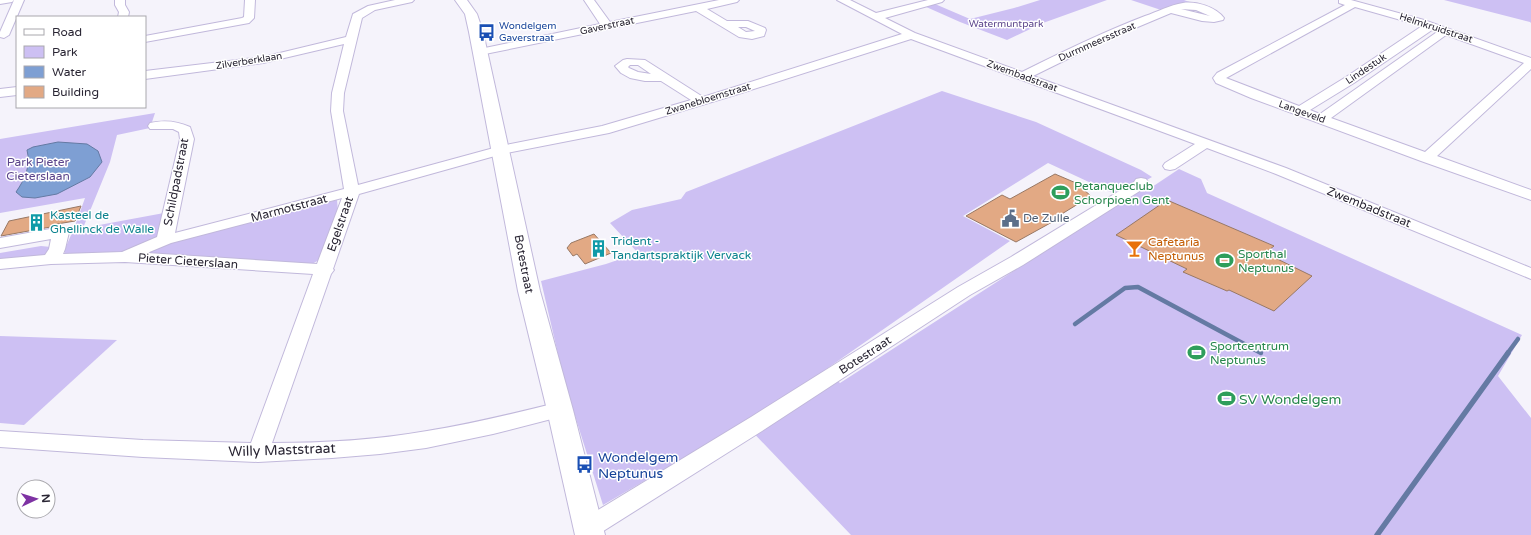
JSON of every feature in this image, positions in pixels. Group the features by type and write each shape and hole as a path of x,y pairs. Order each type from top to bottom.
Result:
{"street":[{"path":"0,1 9,0"},
{"path":"1,38 19,0"},
{"path":"120,0 120,5 124,12 123,16"},
{"path":"146,39 245,21 249,18 250,0"},
{"name":"Egelstraat","path":"258,453 325,270 352,191 337,111 338,93 357,16 372,8 409,0"},
{"name":"Botestraat","path":"461,0 471,14 476,32 529,291 560,410 589,532 964,291 1072,228 1141,184 1141,182"},
{"path":"589,0 607,26"},
{"name":"Gaverstraat","path":"480,52 734,0"},
{"name":"Zwembadstraat","path":"842,0 911,35 1281,171 1531,274"},
{"path":"875,17 939,0"},
{"path":"1192,6 1205,0"},
{"name":"Helmkruidstraat","path":"1340,0 1430,26 1531,62"},
{"name":"Langeveld","path":"1353,4 1219,78 1229,85 1531,195"},
{"name":"Durmmeersstraat","path":"1023,76 1090,42 1171,10 1183,6 1192,6"},
{"path":"1171,10 1214,20 1219,18 1214,13 1192,6"},
{"path":"699,8 726,24"},
{"name":"Lindestuk","path":"1300,111 1350,80 1430,26"},
{"name":"Lindestuk","path":"1321,119 1445,31"},
{"name":"Zwanebloemstraat","path":"501,150 604,130 911,35"},
{"name":"Zilverberklaan","path":"146,75 263,60 351,39"},
{"path":"1426,158 1531,62"},
{"path":"662,77 701,101"},
{"path":"0,93 16,91"},
{"name":"Schildpadstraat","path":"156,126 175,125 185,130 187,139 165,240"},
{"path":"1170,166 1206,143"},
{"name":"Marmotstraat","path":"125,257 165,240 501,150"},
{"path":"0,243 61,232 57,249 51,259"},
{"name":"Pieter Cieterslaan","path":"0,264 51,259 125,257 325,270"},
{"name":"Willy Maststraat","path":"0,439 148,450 258,453 380,446 446,436 560,410"}],"green space":[{"name":"Watermuntpark","path":"1040,0 1107,0 1043,23 1007,40 924,6 935,4 970,19"},
{"path":"1131,0 1184,0 1192,3 1164,11"},
{"path":"1444,0 1531,0 1531,23 1530,22"},
{"name":"Sportcentrum Neptunus","path":"942,91 1036,122 1141,170 1152,177 1119,196 1048,163 963,216 1010,241 825,370 840,383 1136,192 1146,191 1179,169 1201,179 1207,193 1522,335 1498,376 1531,418 1531,535 851,535 744,423 603,505 565,384 541,281 606,264 638,253 610,223 632,210 681,199 686,192"},
{"name":"Park Pieter Cieterslaan","path":"155,113 150,128 117,135 110,162 83,228 164,213 157,244 337,200 338,211 319,260 312,264 67,256 64,251 85,198 0,213 0,139"},
{"path":"41,246 51,247 43,257 0,259 0,253"},
{"path":"0,336 117,340 24,425 0,423"}],"water":[{"path":"58,142 87,144 98,151 102,162 90,177 57,194 35,198 22,197 16,192 28,167 27,150 33,147"}],"building":[{"path":"1055,174 1076,183 1091,196 1052,220 1054,221 1016,242 966,216 1002,195 1010,199"},
{"name":"Sporthal Neptunus","path":"1167,200 1274,246 1265,253 1312,276 1274,311 1229,290 1227,291 1183,272 1187,269 1116,235"},
{"name":"Kasteel de Ghellinck de Walle","path":"81,206 75,221 1,236 9,221"},
{"name":"Trident - Tandartspraktijk Vervack","path":"594,234 611,253 585,264 577,254 573,256 567,248 571,243"}],"waterway":[{"path":"1075,324 1125,288 1138,287 1261,353"},
{"path":"1507,354 1518,339"},
{"path":"1377,535 1508,353"}],"place":[{"name":"Wondelgem Gaverstraat","path":"486,32"},
{"name":"Petanqueclub Schorpioen Gent","path":"1061,193"},
{"name":"De Zulle","path":"1010,218"},
{"name":"Kasteel de Ghellinck de Walle","path":"37,222"},
{"name":"Trident - Tandartspraktijk Vervack","path":"598,248"},
{"name":"Cafetaria Neptunus","path":"1135,249"},
{"name":"Sporthal Neptunus","path":"1225,261"},
{"name":"Sportcentrum Neptunus","path":"1197,353"},
{"name":"SV Wondelgem","path":"1226,399"},
{"name":"Wondelgem Neptunus","path":"585,465"}]}
